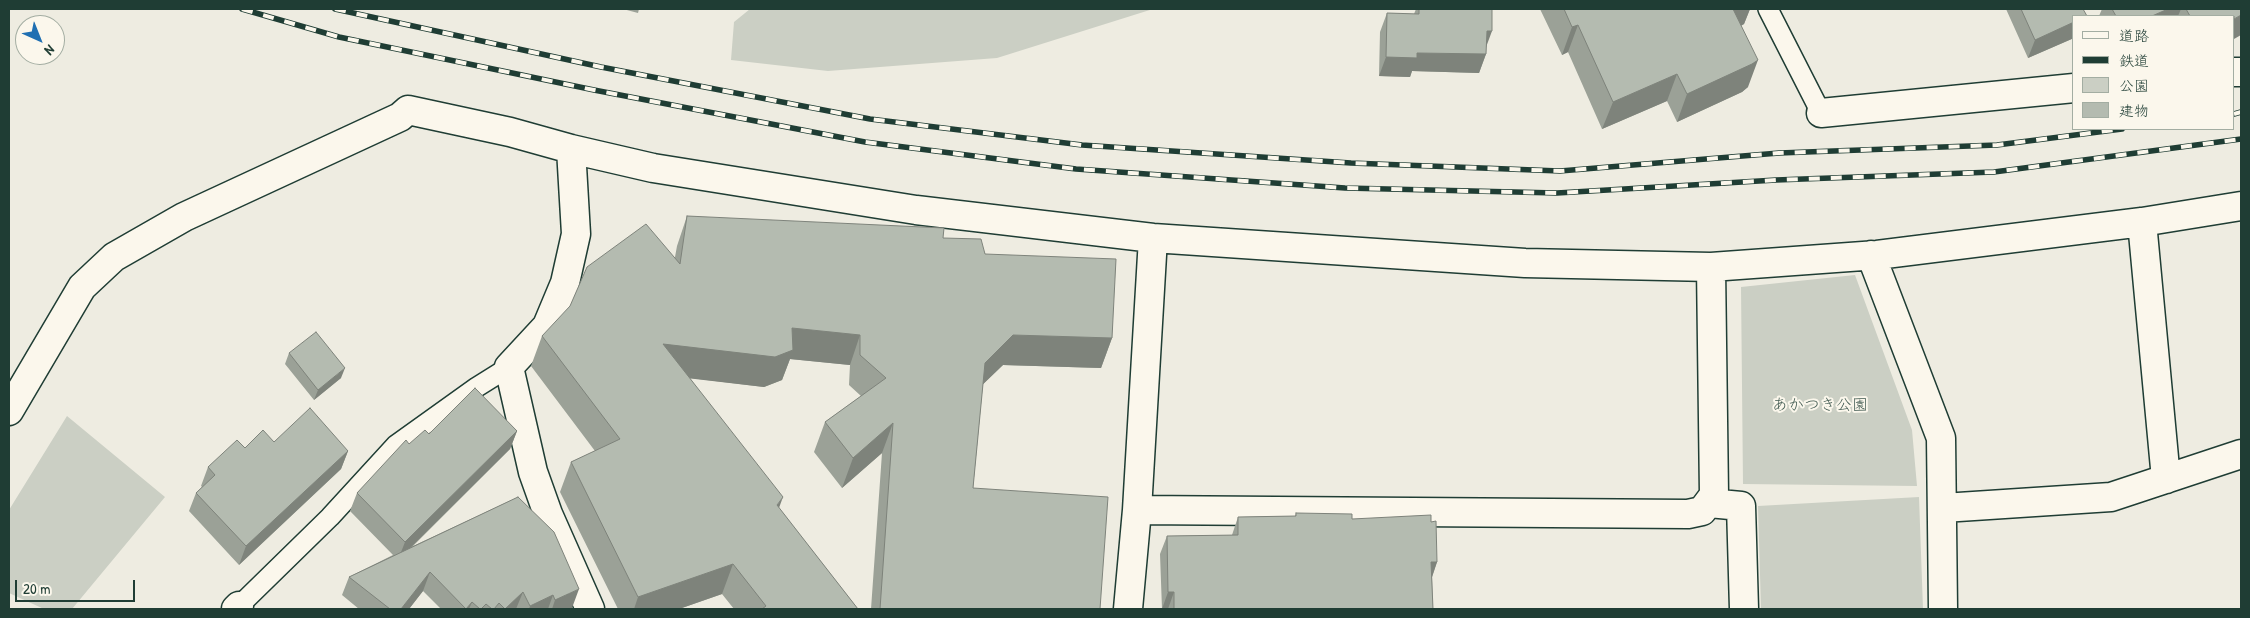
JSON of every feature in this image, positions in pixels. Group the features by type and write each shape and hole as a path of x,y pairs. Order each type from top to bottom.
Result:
{"street":[{"path":"1822,113 2072,88"},
{"path":"9,411 82,287 114,257 184,217 400,118 408,110 510,132 571,149 653,168 916,210 1153,238 1525,264 1711,267 1871,255 2142,222 2241,206"},
{"path":"571,149 576,234 565,282 547,326 509,367 533,472 548,514 590,609"},
{"path":"2142,222 2166,479"},
{"path":"1128,609 1137,510 1153,238"},
{"path":"1871,255 1941,438 1943,609"},
{"path":"1137,510 1688,514 1702,510 1714,495 1711,267"},
{"path":"1943,508 2111,497 2241,454"},
{"path":"1709,503 1741,506 1744,609"}],"lane":[{"path":"1768,9 1822,113"},
{"path":"237,608 330,517 396,445 476,387 509,367"}],"green space":[{"path":"750,9 1153,9 997,58 828,71 731,60 734,22"},
{"name":"あかつき公園","path":"1855,275 1912,430 1917,486 1743,484 1741,287"},
{"path":"67,416 165,497 72,609 44,609 9,593 9,510"},
{"path":"1919,497 1923,609 1761,609 1758,506"}],"building":[{"path":"1419,9 1492,9 1492,31 1487,31 1486,54 1417,53 1417,58 1386,57 1387,13 1419,14"},
{"path":"1564,9 1733,9 1758,60 1687,94 1677,74 1613,102 1578,25 1572,27"},
{"path":"2021,9 2083,9 2086,15 2072,15 2072,23 2035,40"},
{"path":"2112,9 2168,9 2154,15 2115,15"},
{"path":"2186,9 2241,9 2241,15 2235,18 2235,15 2189,15"},
{"path":"687,216 944,228 943,238 981,239 985,254 1116,259 1112,338 1013,335 985,363 973,488 1108,497 1100,609 880,609 893,423 853,458 825,422 886,378 860,355 860,335 792,328 793,350 775,357 663,344 783,497 777,505 858,609 762,609 766,606 733,564 638,597 571,462 620,439 542,336 570,306 587,267 646,224 680,264"},
{"path":"316,332 345,368 318,390 289,353"},
{"path":"475,388 517,431 405,542 357,493 406,440 409,444 425,430 429,434"},
{"path":"310,408 348,451 246,546 196,493 215,475 208,467 237,440 245,448 263,430 274,442"},
{"path":"518,497 554,532 579,589 555,600 553,595 530,606 523,592 505,609 499,603 494,609 486,604 480,609 472,602 466,609 430,572 401,609 390,609 349,577"},
{"path":"1296,513 1352,514 1352,519 1431,515 1431,522 1436,521 1437,562 1431,562 1433,609 1174,609 1174,592 1168,592 1167,536 1238,535 1238,517 1296,516"}],"railway":[{"path":"242,9 339,37 594,90 865,142 1076,169 1345,188 1557,193 1776,180 1994,172 2241,139"},
{"path":"335,9 601,67 870,119 1082,145 1351,163 1560,171 1779,153 1997,145 2114,130"},
{"path":"2235,114 2241,112"}]}
